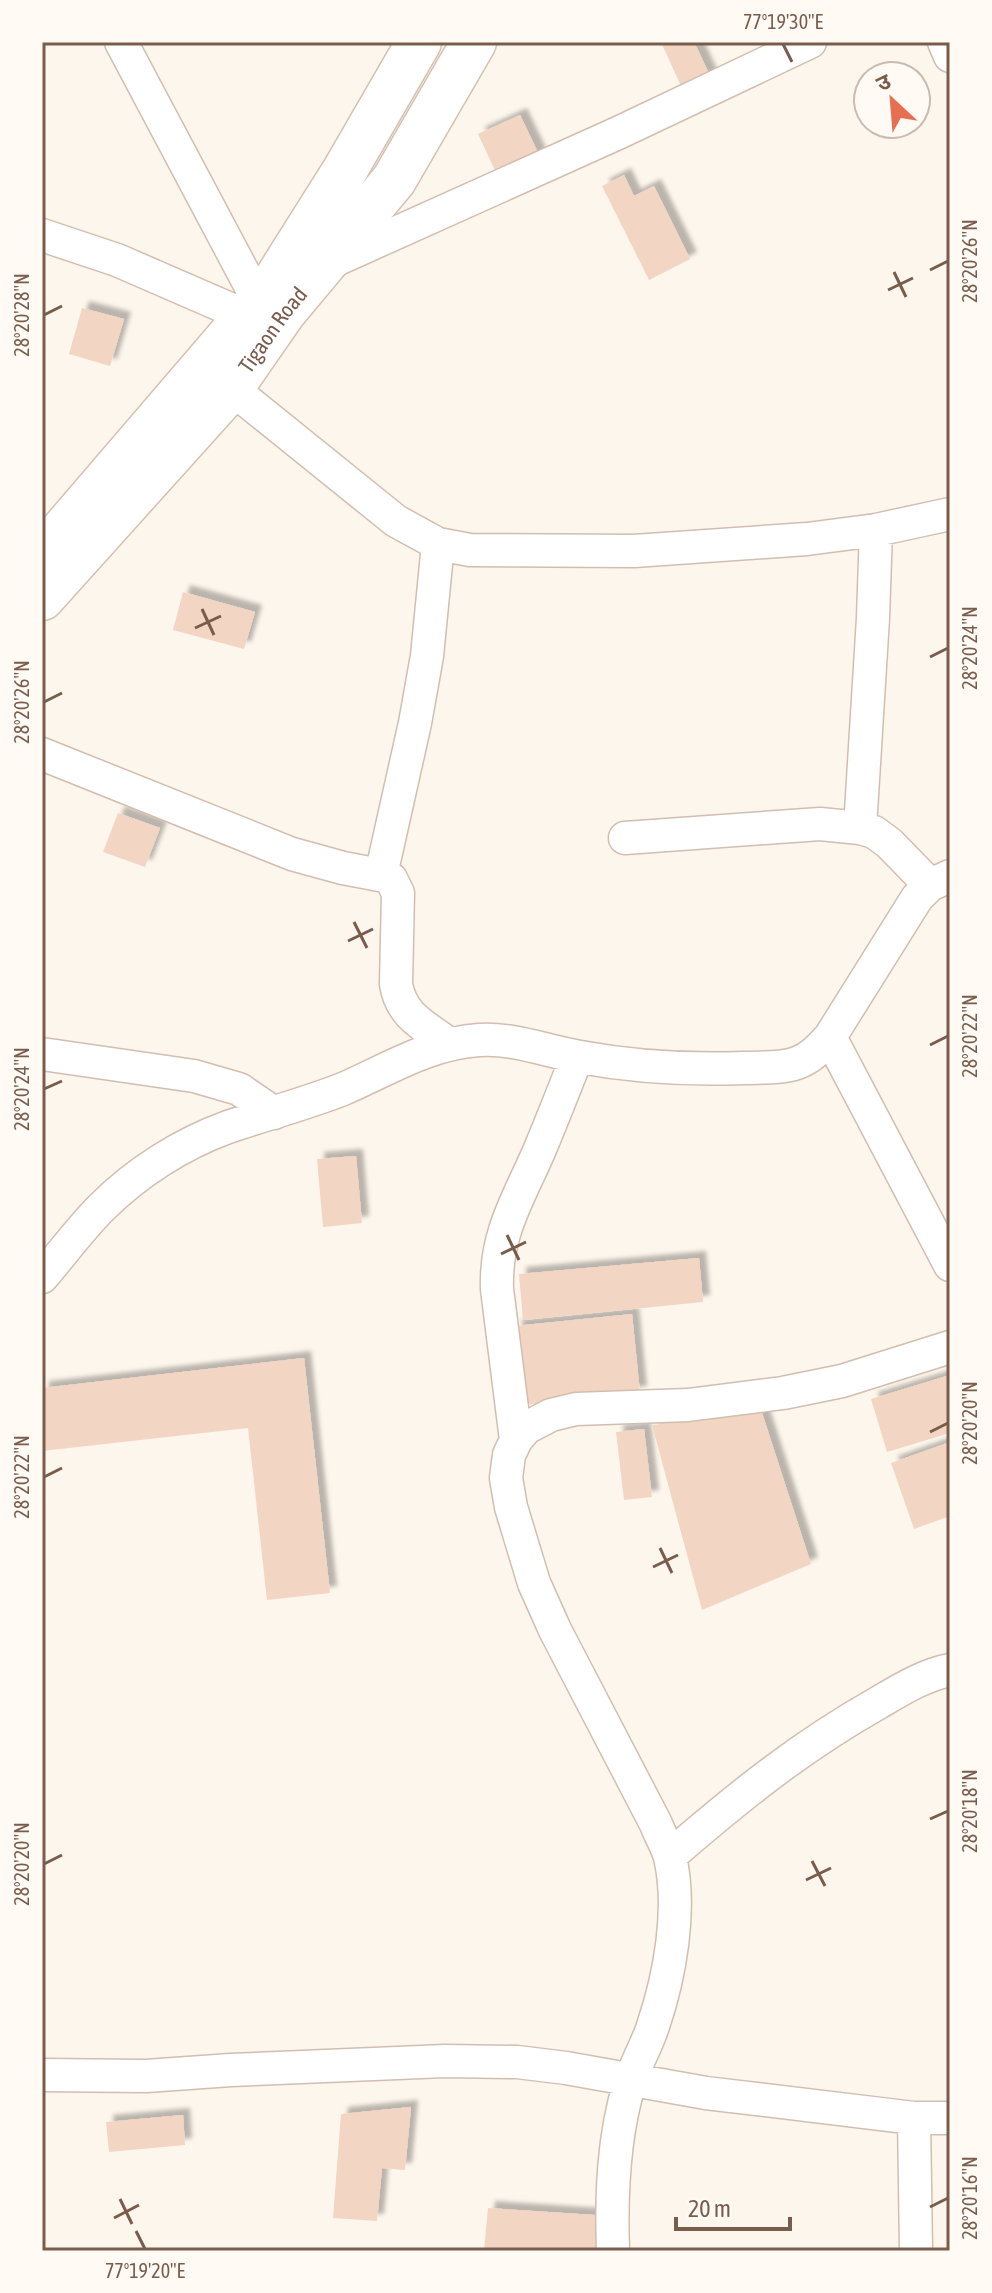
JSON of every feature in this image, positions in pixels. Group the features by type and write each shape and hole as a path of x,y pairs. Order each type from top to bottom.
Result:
{"street":[{"path":"121,42 264,295"},
{"name":"Tigaon Road","path":"42,555 264,295 345,170 419,42"},
{"name":"Tigaon Road","path":"42,598 231,388 283,313 394,180 474,42"},
{"path":"944,42 950,56"},
{"path":"42,235 117,260 264,295 618,133 799,44"},
{"path":"231,388 396,521 438,544 470,550 634,551 807,539 876,530 950,514"},
{"path":"860,828 876,530"},
{"path":"381,875 427,656 438,544"},
{"path":"42,754 292,854 391,879 398,893 398,998 412,1017 449,1044"},
{"path":"42,1277 98,1211 122,1188 178,1150 226,1128 314,1101 449,1044 500,1040 532,1044 577,1057 652,1067 783,1067 799,1062 816,1053 830,1037 917,898 940,881 874,832 860,828 820,824 625,838"},
{"path":"830,1037 950,1265"},
{"path":"42,1054 194,1076 239,1089 274,1113"},
{"path":"516,1440 497,1289 499,1245 577,1057"},
{"path":"613,2251 612,2209 620,2125 631,2080 649,2037 665,1982 673,1932 674,1889 670,1856 534,1583 511,1507 506,1478 509,1455 526,1428 537,1420 563,1412 688,1405 783,1393 842,1381 950,1347"},
{"path":"670,1856 732,1802 818,1738 905,1687 950,1670"},
{"path":"42,2075 146,2076 482,2061 566,2068 706,2093 914,2118 950,2118"},
{"path":"914,2118 916,2251"}],"building":[{"path":"661,42 694,42 713,82 685,95"},
{"path":"520,115 540,157 498,177 478,134"},
{"path":"624,175 634,196 654,186 690,259 649,280 602,186"},
{"path":"82,308 124,319 110,366 69,354"},
{"path":"183,592 255,612 244,649 173,630"},
{"path":"118,813 160,828 145,867 103,852"},
{"path":"356,1156 362,1223 323,1227 317,1159"},
{"path":"699,1258 703,1302 523,1320 519,1274"},
{"path":"632,1314 640,1393 523,1405 515,1326"},
{"path":"304,1358 330,1593 267,1600 248,1428 42,1451 42,1388"},
{"path":"950,1375 950,1433 887,1452 871,1399"},
{"path":"762,1413 811,1564 702,1610 652,1425"},
{"path":"644,1429 652,1497 624,1500 616,1432"},
{"path":"950,1442 950,1516 914,1529 891,1463"},
{"path":"411,2107 405,2170 382,2168 377,2221 333,2218 341,2114"},
{"path":"183,2115 185,2145 109,2152 106,2122"},
{"path":"488,2208 610,2216 607,2251 484,2250"}]}
